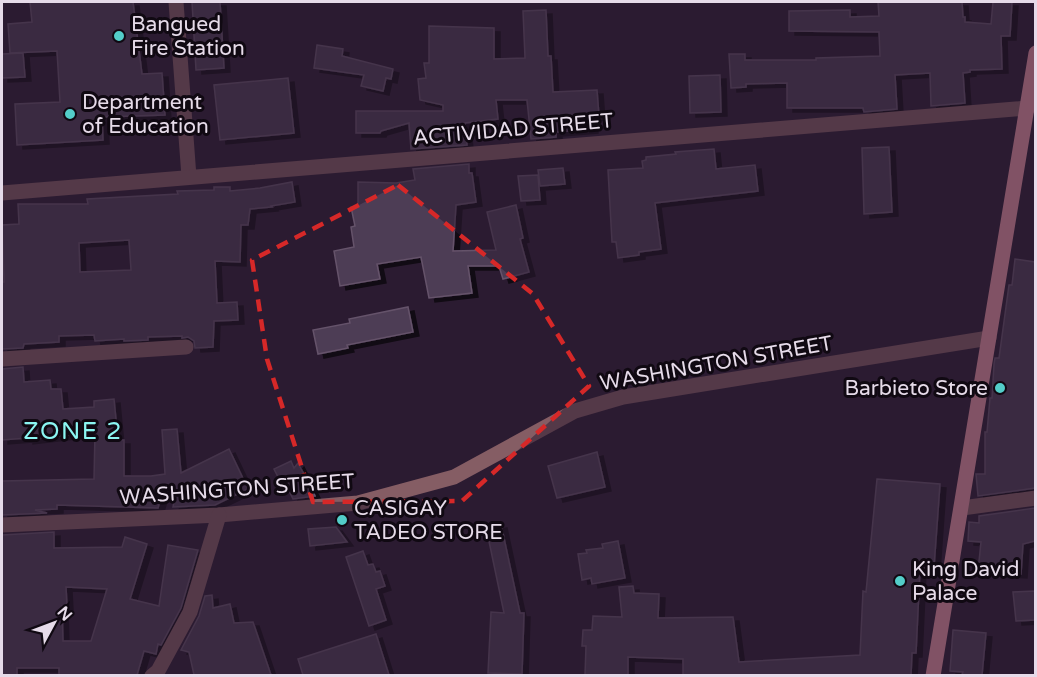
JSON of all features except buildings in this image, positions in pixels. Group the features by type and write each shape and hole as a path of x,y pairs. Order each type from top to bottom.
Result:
{"main road":[{"path":"933,675 1028,108 1035,53"}],"street":[{"path":"176,2 189,177"},
{"name":"ACTIVIDAD STREET","path":"2,193 1028,108"},
{"name":"WASHINGTON STREET","path":"2,525 219,515 358,503 454,477 575,411 623,397 989,338"},
{"path":"2,359 186,347"},
{"path":"962,508 1035,498"},
{"path":"153,675 158,671 190,612 219,515"}],"highlighted area":[{"path":"398,185 533,294 589,386 462,501 313,502 267,359 252,260"}],"place":[{"name":"Bangued Fire Station","path":"119,36"},
{"name":"Department of Education","path":"70,114"},
{"name":"Barbieto Store","path":"1000,388"},
{"name":"CASIGAY TADEO STORE","path":"342,520"},
{"name":"King David Palace","path":"900,581"}],"district":[{"name":"ZONE 2","path":"73,431"}]}
